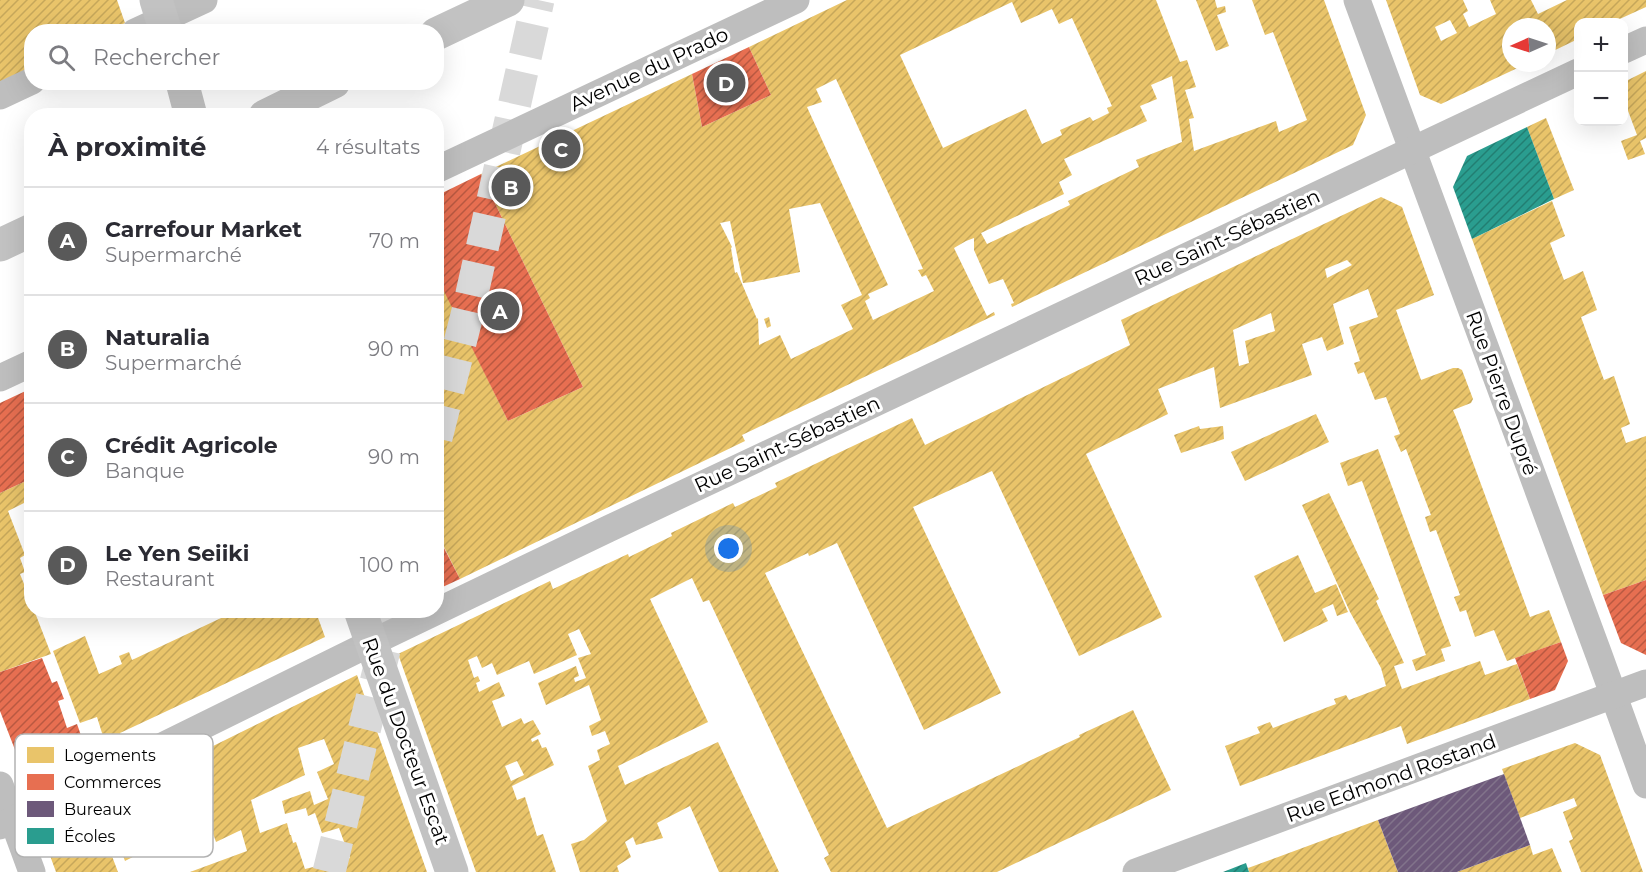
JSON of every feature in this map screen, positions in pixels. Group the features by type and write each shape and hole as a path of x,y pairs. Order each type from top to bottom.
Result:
{"main road":[{"path":"444,30 508,0"},
{"path":"184,90 189,108"},
{"path":"281,108 318,90"},
{"path":"0,245 24,234"},
{"name":"Rue du Docteur Escat","path":"363,618 452,872"}],"street":[{"path":"155,21 204,0"},
{"name":"Avenue du Prado","path":"444,166 796,0"},
{"name":"Rue Pierre Dupré","path":"1357,0 1646,786"},
{"path":"1628,48 1646,40"},
{"name":"Rue Saint-Sébastien","path":"444,608 1574,74"},
{"path":"0,96 24,85"},
{"path":"0,378 24,367"},
{"name":"Rue Saint-Sébastien","path":"186,734 423,618"},
{"name":"Rue Edmond Rostand","path":"1136,872 1646,683"},
{"path":"0,785 6,823 15,840"},
{"path":"24,857 32,872"}],"building: Logements":[{"path":"0,0 117,0 125,23 123,24 24,24 24,71 0,82"},
{"path":"847,0 1156,0 1180,62 1187,60 1196,87 1185,90 1194,118 1189,119 1194,151 1276,121 1279,132 1307,120 1273,32 1265,35 1252,0 1324,0 1366,115 1353,145 1012,307 1011,304 1014,303 1003,279 989,284 974,250 974,238 966,241 954,248 987,316 994,312 995,315 742,435 745,441 460,579 444,547 444,289 508,421 583,387 481,174 692,74 702,127 771,95 749,47","holes":["1012,2 1021,23 1052,9 1059,24 1072,18 1112,106 1107,108 1109,113 1093,121 1090,117 1060,130 1062,135 1042,144 1026,109 943,148 900,55","1172,76 1182,142 1136,160 1139,167 1068,201 1070,205 987,244 981,233 1064,194 1059,182 1072,175 1064,159 1147,121 1140,106 1157,99 1151,85","836,79 923,269 918,270 922,277 926,275 934,291 873,320 865,301 870,298 868,294 888,285 807,107 822,102 816,89","820,203 862,295 841,305 853,329 791,359 780,335 759,345 758,318 737,272 735,273 732,247 720,223 730,221 743,283 752,282 800,272 789,209"]},
{"path":"1196,0 1215,0 1217,8 1225,6 1226,12 1217,15 1229,46 1216,51"},
{"path":"1386,0 1463,0 1468,11 1463,14 1469,27 1496,14 1490,0 1531,0 1538,14 1567,0 1646,0 1646,7 1622,18 1574,18 1574,41 1556,50 1556,18 1502,18 1502,72 1509,72 1441,104 1420,95","holes":["1450,20 1457,33 1441,41 1435,27"]},
{"path":"1646,71 1646,138 1640,141 1645,154 1628,160 1621,141 1637,135 1628,111 1628,80"},
{"path":"1546,118 1574,190 1554,199 1527,127"},
{"path":"1381,197 1402,207 1434,295 1396,310 1421,380 1453,368 1462,370 1473,399 1471,403 1453,410 1530,617 1549,610 1561,642 1507,661 1494,630 1475,637 1466,610 1460,612 1454,597 1460,595 1436,530 1430,532 1425,517 1431,515 1406,449 1401,452 1394,436 1400,434 1386,397 1375,400 1364,372 1358,374 1354,363 1360,361 1349,327 1378,317 1368,289 1333,304 1344,344 1327,351 1322,337 1302,344 1312,375 1220,408 1214,367 1158,389 1168,414 1086,454 1162,617 1079,656 992,471 913,507 1001,693 924,730 837,543 809,556 808,553 765,573 887,828 1133,710 1171,790 997,872 831,872 824,858 829,855 709,600 703,602 692,578 650,599 708,722 618,766 625,785 718,742 779,872 719,872 690,806 657,823 663,838 636,845 633,837 625,842 631,857 617,866 619,872 580,872 571,844 584,840 607,821 588,766 600,760 597,750 610,744 605,731 592,736 589,726 601,720 589,685 546,705 538,683 576,666 579,676 574,678 575,682 586,678 578,658 591,654 579,629 568,634 577,655 534,674 529,661 497,675 492,663 482,668 477,656 468,660 474,678 478,676 480,681 476,683 479,692 499,682 505,696 492,701 502,727 521,718 524,724 533,720 541,734 531,739 532,742 538,739 542,748 546,747 554,765 512,786 517,800 525,797 537,836 543,834 556,872 476,872 398,654 550,581 553,589 628,554 629,557 672,536 671,533 733,503 735,507 777,487 775,483 912,418 925,445 1130,345 1121,320","holes":["1347,260 1352,265 1327,278 1325,269","1271,313 1275,331 1245,341 1249,363 1239,366 1233,330","517,761 524,775 511,781 505,766"]},
{"path":"1552,201 1565,236 1550,243 1564,280 1583,271 1597,310 1581,317 1604,380 1614,376 1630,424 1621,428 1626,443 1646,436 1646,580 1603,595 1472,239"},
{"path":"769,317 771,326 767,328 764,319"},
{"path":"1316,414 1329,442 1245,481 1231,452"},
{"path":"1199,426 1200,429 1223,426 1224,439 1181,453 1174,435"},
{"path":"1378,449 1451,646 1441,649 1445,661 1416,671 1412,660 1426,655 1362,481 1348,486 1340,463"},
{"path":"24,482 24,503 8,511 24,552 24,556 20,558 24,572 20,574 24,584 24,618 37,618 51,654 0,672 0,493"},
{"path":"1329,493 1379,599 1376,601 1404,663 1394,666 1402,689 1480,661 1485,675 1517,664 1530,699 1407,744 1401,726 1240,786 1225,746 1260,733 1257,727 1270,722 1273,728 1336,704 1334,699 1346,695 1349,700 1386,686 1381,668 1350,612 1302,505"},
{"path":"1298,555 1315,593 1336,584 1348,612 1337,616 1333,604 1322,609 1328,621 1284,642 1254,576"},
{"path":"221,618 318,618 325,637 120,734 102,734 97,717 80,723 53,651 85,636 99,674 122,664 119,656 129,652 132,660"},
{"path":"357,675 427,872 190,872 247,851 241,830 216,842 213,834 213,746","holes":["324,739 334,764 317,772 328,799 314,805 310,791 282,801 285,814 306,808 308,816 315,813 322,833 339,828 350,858 305,869 287,823 260,833 251,800 305,775 298,748"]},
{"path":"1575,743 1600,755 1643,872 1581,872 1569,841 1573,839 1563,812 1577,806 1574,798 1520,818 1502,769"},
{"path":"1378,820 1398,872 1249,872 1248,868"},
{"path":"1530,845 1533,855 1552,848 1562,872 1457,872"},
{"path":"51,857 112,857 118,872 56,872"}],"building: Commerces":[{"path":"749,47 771,95 702,127 692,74"},
{"path":"481,174 583,387 508,421 444,291 444,192"},
{"path":"24,392 24,482 0,493 0,403"},
{"path":"444,548 460,579 444,586"},
{"path":"1646,580 1646,655 1621,643 1603,595"},
{"path":"1561,642 1568,661 1555,690 1530,699 1515,658"},
{"path":"42,658 52,683 57,681 64,699 58,701 67,728 77,724 81,734 15,734 15,750 0,711 0,672"}],"building: Bureaux":[{"path":"1504,774 1530,845 1457,872 1398,872 1378,820"}],"building: Écoles":[{"path":"1527,127 1554,199 1472,239 1453,187 1467,156"},
{"path":"1246,863 1249,872 1223,872"}],"tunnel":[{"path":"444,406 468,311 538,0"},
{"path":"329,872 392,618"}],"place":[{"name":"Le Yen Seiiki","path":"726,83"},
{"name":"Crédit Agricole","path":"561,149"},
{"name":"Naturalia","path":"511,187"},
{"name":"Carrefour Market","path":"500,311"}]}
